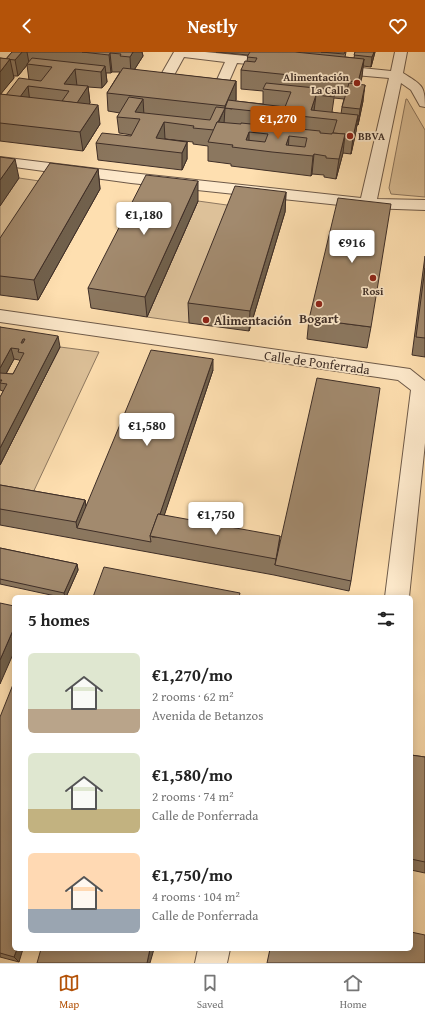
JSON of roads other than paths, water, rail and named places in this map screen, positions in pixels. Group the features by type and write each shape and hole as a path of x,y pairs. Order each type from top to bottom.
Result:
{"street":[{"path":"368,203 402,52"},
{"path":"233,59 220,86 165,80 180,53 289,64"},
{"path":"193,83 208,56"},
{"path":"320,67 397,75 416,88 425,103"},
{"path":"393,90 402,87 416,88"},
{"path":"0,161 139,179 368,203 424,215"},
{"name":"Calle de Ponferrada","path":"0,316 403,374 421,388 397,595"},
{"path":"211,963 214,951"}],"place":[{"name":"Alimentación La Calle","path":"357,83"},
{"name":"BBVA","path":"350,136"},
{"name":"Rosi","path":"373,278"},
{"name":"Bogart","path":"319,304"},
{"name":"Alimentación","path":"206,320"}]}
